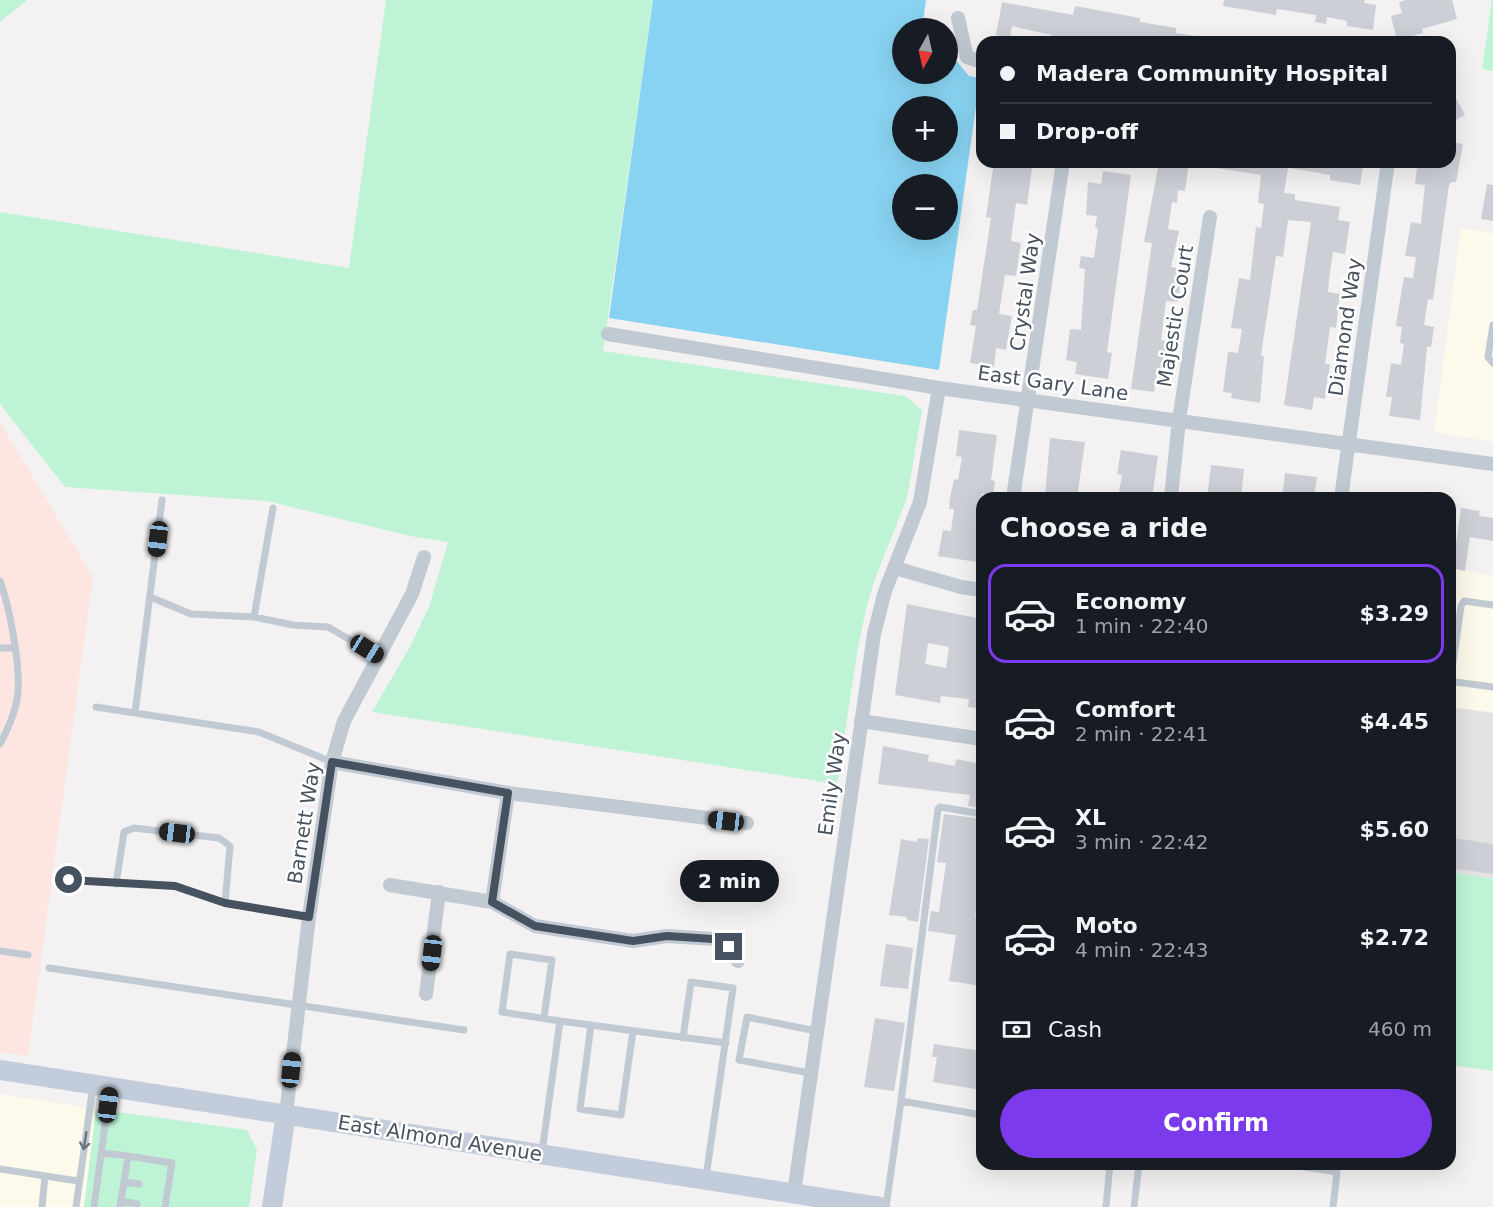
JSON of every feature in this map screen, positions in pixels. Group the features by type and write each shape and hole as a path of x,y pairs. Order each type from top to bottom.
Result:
{"main road":[{"name":"East Almond Avenue","path":"0,1070 706,1179 794,1196 880,1207"},
{"path":"272,1207 286,1114"}],"street":[{"path":"958,18 967,57 976,60"},
{"name":"Crystal Way","path":"1014,492 1062,168"},
{"name":"Diamond Way","path":"1342,492 1388,168"},
{"name":"Majestic Court","path":"1172,492 1179,420 1210,217"},
{"name":"East Gary Lane","path":"608,334 939,388 1493,464"},
{"name":"Emily Way","path":"794,1196 861,721 879,612 920,502 939,388"},
{"name":"Barnett Way","path":"286,1114 309,917 332,762 344,721 412,594 424,557"},
{"path":"895,568 976,589"},
{"path":"861,721 976,738"},
{"path":"332,762 508,793 747,824"},
{"path":"492,902 508,793"},
{"path":"390,885 492,902 535,926 633,941 667,936 713,939 729,947 738,961"},
{"path":"426,994 439,892"}],"lane":[{"path":"1493,325 1488,357 1493,363"},
{"path":"135,712 162,500"},
{"path":"255,617 273,508"},
{"path":"0,581 9,606 18,692 8,728 0,744"},
{"path":"150,597 191,614 255,617 293,625 328,627 380,657"},
{"path":"1456,641 1461,606 1464,601 1493,605"},
{"path":"0,648 14,648"},
{"path":"1456,682 1493,687"},
{"path":"96,707 258,732 332,762"},
{"path":"886,1207 938,809 940,807 976,813"},
{"path":"116,884 123,832 134,828 219,838 230,846 225,903"},
{"path":"69,880 175,886 225,903 309,917"},
{"path":"0,951 28,954"},
{"path":"544,1018 552,960 510,954 502,1012 560,1021 726,1043"},
{"path":"49,968 464,1030"},
{"path":"683,1038 691,982 733,988 706,1179"},
{"path":"810,1074 739,1060 747,1017 816,1031"},
{"path":"541,1154 560,1021"},
{"path":"591,1025 580,1109 621,1115 633,1031"},
{"path":"94,1207 102,1153 102,1084"},
{"path":"76,1207 78,1181 102,1084"},
{"path":"901,1101 976,1114"},
{"path":"102,1153 172,1163 162,1207"},
{"path":"128,1156 121,1204 137,1204"},
{"path":"0,1169 78,1181"},
{"path":"1106,1207 1109,1170"},
{"path":"1134,1207 1138,1170"},
{"path":"1324,1170 1337,1172 1333,1207"},
{"path":"42,1207 45,1176"},
{"path":"124,1182 139,1184"}],"shaded area":[{"path":"1461,228 1493,233 1493,442 1434,432"},
{"path":"0,422 93,577 28,1056 0,1052"},
{"path":"1456,569 1493,576 1493,713 1456,708"},
{"path":"1456,708 1493,713 1493,879 1456,873"},
{"path":"0,1094 96,1109 84,1207 0,1207"}],"green space":[{"path":"0,0 27,0 0,22"},
{"path":"386,0 653,0 603,351 905,396 922,410 907,498 867,605 858,647 837,784 372,712 410,647 429,607 448,542 410,536 267,501 65,487 0,404 0,212 349,268"},
{"path":"1493,0 1493,71 1482,69"},
{"path":"1456,873 1493,879 1493,1071 1456,1066"},
{"path":"96,1109 247,1130 257,1150 249,1207 84,1207"}],"water":[{"path":"653,0 926,0 924,18 892,18 892,84 958,84 958,63 969,76 976,77 976,106 958,235 958,174 892,174 892,240 957,240 939,370 609,318"}],"building":[{"path":"1224,0 1365,0 1364,3 1376,5 1373,30 1347,26 1347,21 1327,17 1326,24 1315,22 1316,15 1277,9 1276,15 1223,6"},
{"path":"1452,0 1457,19 1422,29 1423,33 1396,36 1391,16 1402,13 1399,2"},
{"path":"1002,2 1073,15 1075,6 1140,18 1140,22 1176,28 1176,33 1196,36 1051,36 1012,26 1010,36 996,35"},
{"path":"1456,98 1465,115 1456,120"},
{"path":"1456,143 1463,144 1456,182 1451,182 1449,185 1433,300 1428,299 1424,325 1434,327 1431,347 1427,347 1420,420 1389,416 1392,397 1386,397 1391,363 1401,365 1404,344 1400,343 1402,327 1396,326 1404,277 1413,278 1416,257 1405,256 1411,222 1421,224 1425,185 1415,184 1417,168 1456,168"},
{"path":"993,168 1032,168 1027,205 1016,203 1011,241 1021,243 1016,276 1005,275 999,314 1012,316 1006,350 996,348 994,367 970,363 976,326 970,325 973,310 977,310 991,218 986,217"},
{"path":"1158,168 1188,168 1185,191 1178,190 1177,203 1172,202 1168,229 1179,231 1171,267 1182,269 1178,302 1166,301 1161,340 1171,342 1168,375 1157,373 1154,392 1131,389 1152,243 1144,242"},
{"path":"1217,168 1288,168 1284,193 1295,194 1295,200 1340,207 1338,220 1350,222 1345,254 1333,252 1328,292 1340,294 1336,328 1330,327 1325,364 1330,364 1325,399 1314,397 1312,410 1284,405 1311,222 1288,220 1283,257 1276,256 1261,355 1264,356 1260,403 1231,398 1232,393 1223,392 1228,352 1238,353 1242,329 1231,328 1239,278 1250,280 1256,227 1261,228 1264,204 1258,203 1261,175"},
{"path":"1290,168 1363,168 1360,185 1330,180 1330,175"},
{"path":"1103,171 1131,175 1107,352 1112,353 1108,379 1075,374 1077,362 1066,360 1070,329 1081,330 1085,269 1079,268 1081,256 1094,258 1098,229 1095,228 1097,216 1086,215 1088,182 1101,184"},
{"path":"1487,184 1493,185 1493,221 1481,219"},
{"path":"959,430 997,435 991,480 995,481 993,492 976,492 976,562 938,556 943,530 951,531 954,509 949,509 950,498 954,479 958,480 962,457 956,456"},
{"path":"1050,438 1085,442 1078,492 1045,492"},
{"path":"1121,450 1158,456 1153,492 1119,492 1122,475 1117,474"},
{"path":"1211,465 1244,469 1242,492 1208,492"},
{"path":"1285,473 1317,477 1315,492 1283,492"},
{"path":"1461,508 1480,511 1479,516 1493,518 1493,541 1470,537 1465,571 1456,569 1456,544"},
{"path":"907,604 976,618 976,708 968,707 969,699 941,696 940,703 895,695","holes":["928,643 949,647 946,668 925,664"]},
{"path":"883,746 929,755 928,761 955,766 956,759 976,763 976,807 968,806 970,795 878,784"},
{"path":"944,814 976,818 976,985 949,981 956,935 928,931 931,911 939,912 946,863 937,862"},
{"path":"918,838 929,839 918,922 907,920 907,917 889,915 901,839 917,842"},
{"path":"1456,838 1493,844 1493,874 1456,869"},
{"path":"886,944 913,948 908,989 880,986"},
{"path":"875,1018 905,1023 894,1091 864,1087"},
{"path":"934,1044 976,1050 976,1089 933,1082 937,1057 932,1057"}],"route":[{"path":"69,880 175,886 225,903 309,917 332,762 508,793 492,902 535,926 633,941 667,936 713,939 729,947"}]}
